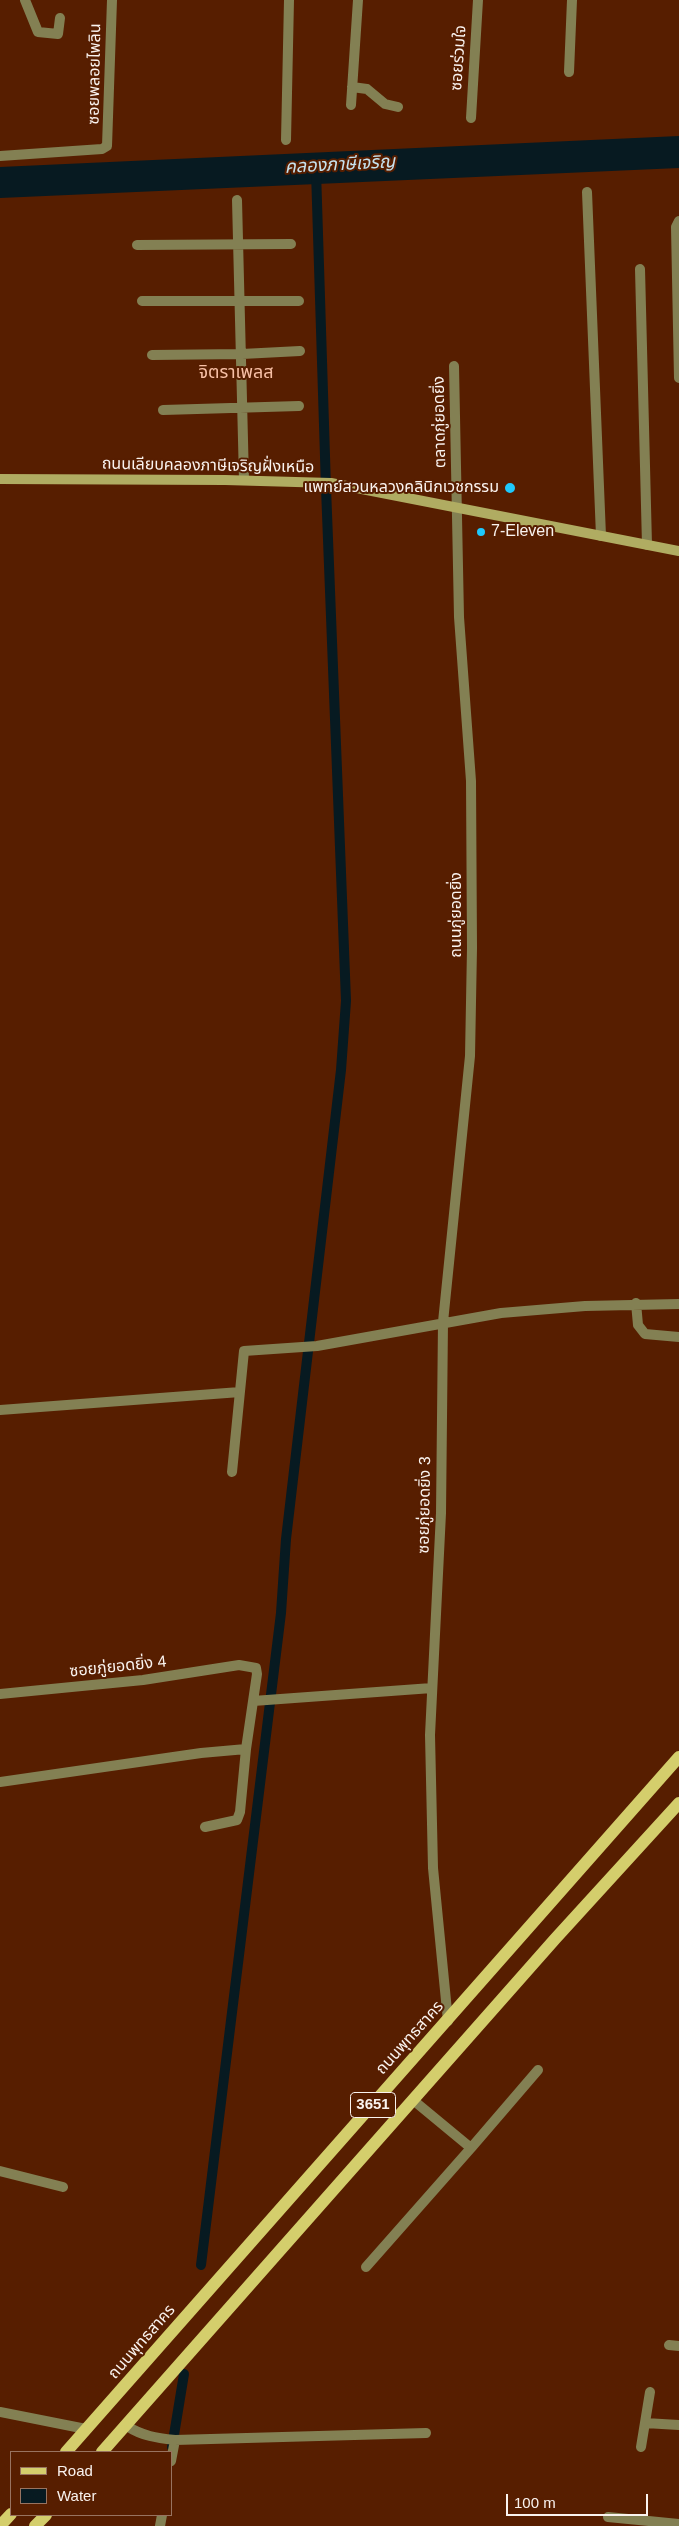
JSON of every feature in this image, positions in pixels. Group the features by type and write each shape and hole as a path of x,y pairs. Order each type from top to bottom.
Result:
{"main road":[{"name":"ถนนเลียบคลองภาษีเจริญฝั่งเหนือ","path":"0,478 244,480 331,483 679,551"},
{"name":"ถนนพุทธสาคร","path":"67,2451 679,1757"},
{"name":"3651","path":"103,2451 679,1803"},
{"path":"0,2526 10,2515"},
{"path":"36,2526 45,2516"}],"street":[{"path":"25,0 38,32 58,34 60,18"},
{"name":"ซอยพลอยไพลิน","path":"0,156 105,148 108,144 112,0"},
{"path":"286,140 289,0"},
{"path":"351,105 358,0"},
{"name":"ซอยร่วมใจ","path":"471,118 478,0"},
{"path":"569,72 572,0"},
{"path":"352,87 367,89 385,104 398,107"},
{"path":"587,192 601,536"},
{"path":"237,200 244,408 244,480"},
{"path":"679,221 676,227 679,378"},
{"path":"137,245 291,244"},
{"path":"640,269 648,545"},
{"path":"142,301 299,301"},
{"path":"152,355 300,351"},
{"name":"ตลาดภู่ยอดยิ่ง","path":"454,366 457,507"},
{"path":"163,410 299,406"},
{"name":"ถนนภู่ยอดยิ่ง","path":"443,1322 469,1064 472,948 471,781 459,617 457,507"},
{"path":"636,1303 638,1324 645,1334 679,1337"},
{"path":"232,1472 244,1351 317,1346 501,1313 636,1303 679,1304"},
{"name":"ซอยภู่ยอดยิ่ง 3","path":"443,1322 440,1522 432,1688 430,1791 433,1868 448,2021"},
{"path":"0,1410 240,1392"},
{"name":"ซอยภู่ยอดยิ่ง 4","path":"0,1694 143,1680 239,1665 256,1668 257,1674 253,1701"},
{"path":"205,1826 237,1820 240,1812 253,1701 432,1688"},
{"path":"0,1782 201,1752 246,1749"},
{"path":"366,2267 538,2070"},
{"path":"413,2100 471,2148"},
{"path":"0,2171 63,2188"},
{"path":"641,2447 650,2392"},
{"path":"0,2412 86,2429"},
{"path":"645,2423 679,2426"},
{"path":"126,2426 138,2433 151,2437 175,2440 426,2433"},
{"path":"172,2456 175,2440"},
{"path":"608,2517 679,2524"}],"water":[{"name":"คลองภาษีเจริญ","path":"679,136 679,168 0,198 0,167"}],"waterway":[{"name":"คลองภาษีเจริญ","path":"201,2265 281,1613 286,1539 341,1070 346,1001 316,171"},
{"path":"172,2447 184,2374"}],"place":[{"name":"แพทย์สวนหลวงคลินิกเวชกรรม","path":"510,488"},
{"name":"7-Eleven","path":"481,532"}],"district":[{"name":"จิตราเพลส","path":"236,373"}]}
